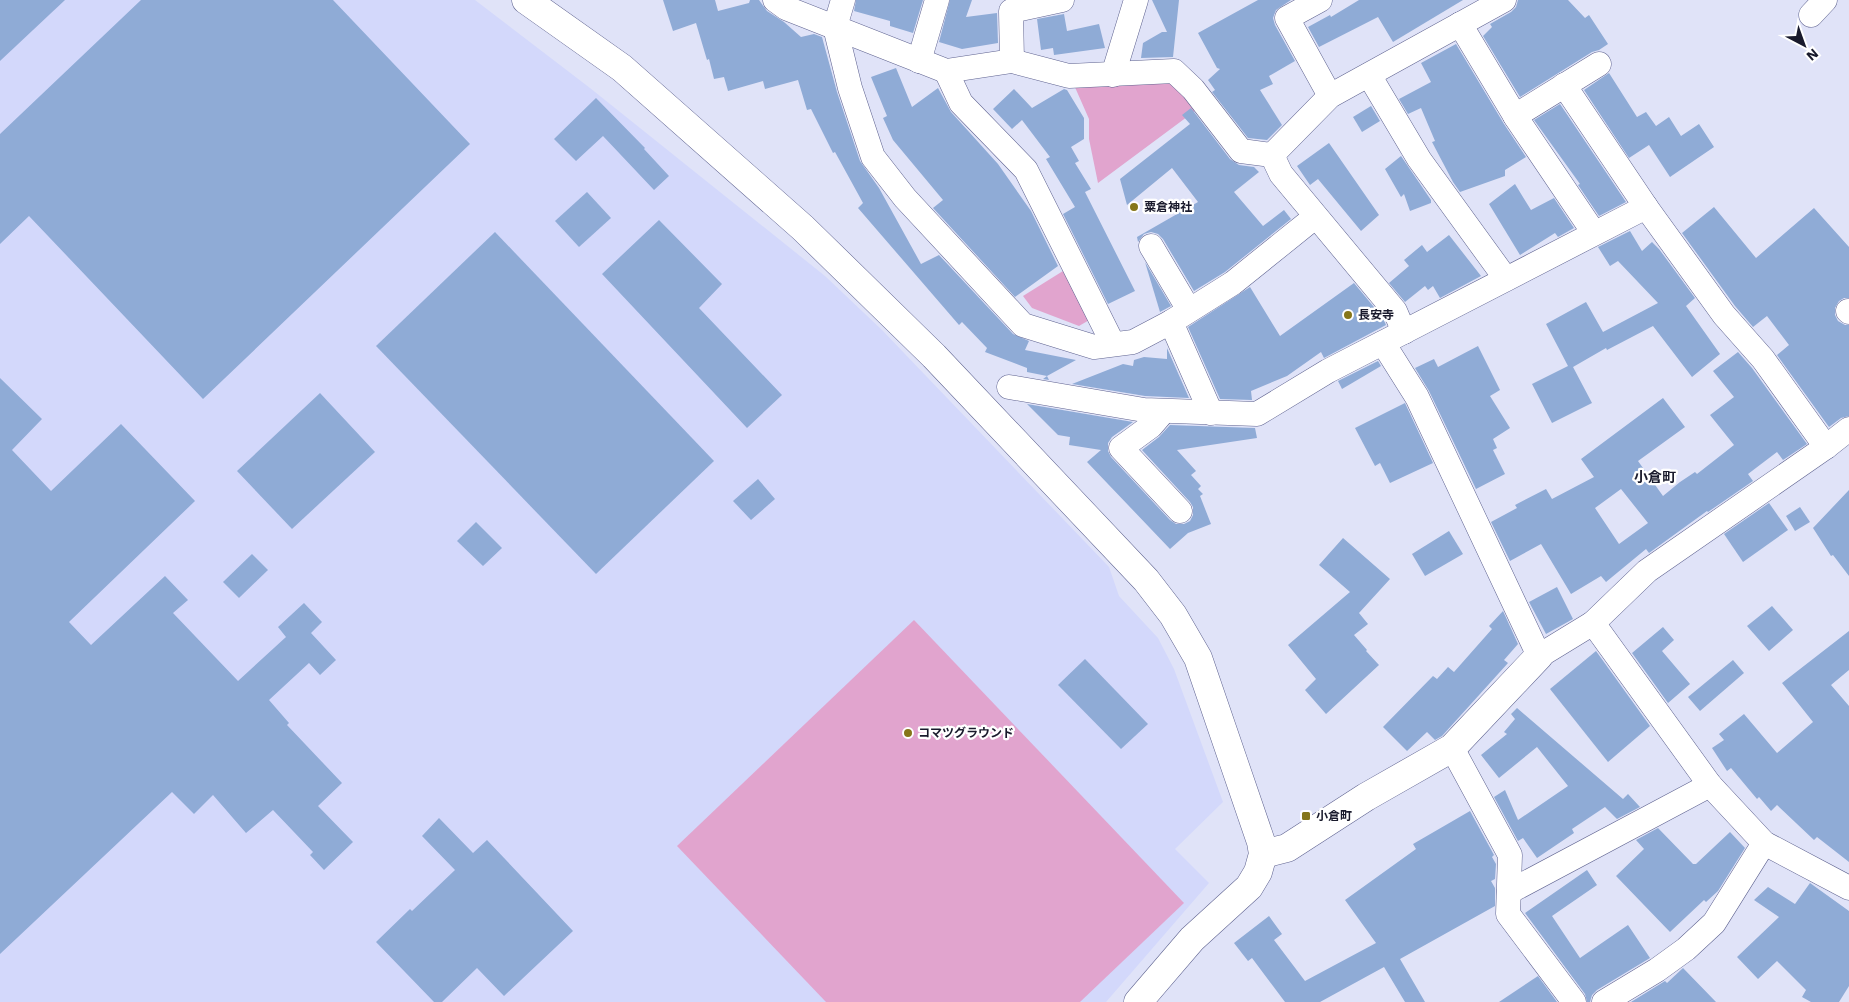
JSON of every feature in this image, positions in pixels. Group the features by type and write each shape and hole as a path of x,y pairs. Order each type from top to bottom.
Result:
{"street":[{"path":"526,0 622,68 803,228 934,356 1146,580 1173,615 1198,658 1261,842 1262,854 1258,872 1248,887 1192,939 1138,1002"},
{"path":"775,0 786,8 946,72 1012,61 1069,76 1174,71 1193,89 1241,151 1272,155"},
{"path":"843,0 835,27 850,88 873,157 905,198 1023,325 1094,347 1133,342 1233,283 1315,217"},
{"path":"919,61 937,0"},
{"path":"1012,61 1011,11 1062,0"},
{"path":"1113,75 1136,0"},
{"path":"1320,0 1287,18 1330,96"},
{"path":"1272,155 1330,96 1504,0"},
{"path":"1460,24 1515,116 1594,233"},
{"path":"1515,116 1599,64"},
{"path":"946,72 961,103 1026,170 1113,344"},
{"path":"1369,75 1418,159 1506,278"},
{"path":"1564,85 1646,207 1724,314 1763,358 1826,447"},
{"path":"1272,155 1281,174 1395,311 1404,332"},
{"path":"1009,387 1144,410 1257,414 1328,371 1646,207"},
{"path":"1151,246 1180,316 1210,413"},
{"path":"1383,343 1418,397 1539,656"},
{"path":"1164,412 1151,426 1121,448 1180,511"},
{"path":"1262,854 1287,848 1366,796 1452,748 1539,656 1593,623 1647,571 1849,429"},
{"path":"1593,623 1710,785 1764,843 1849,888"},
{"path":"1452,748 1510,855 1508,914 1574,1002"},
{"path":"1509,892 1710,785"},
{"path":"1604,1002 1657,970 1686,949 1714,923 1764,843"}],"shaded area":[{"path":"0,0 475,0 590,88 825,276 882,330 1109,567 1119,596 1158,638 1174,669 1223,802 1175,849 1209,883 1106,1002 0,1002"},
{"path":"1172,78 1199,108 1098,183 1089,139 1089,119 1074,85"},
{"path":"1063,271 1091,319 1079,326 1032,308 1023,296"},
{"name":"コマツグラウンド","path":"914,620 1184,903 1080,1002 826,1002 677,846"}],"building":[{"path":"0,0 65,0 0,61"},
{"path":"141,0 333,0 470,144 203,399 29,216 0,244 0,134"},
{"path":"663,0 715,0 718,11 749,3 750,0 759,0 767,11 784,22 801,37 814,34 822,37 837,92 860,161 879,188 921,264 939,255 1013,334 1029,341 1025,350 1076,360 1047,376 1027,372 1027,368 985,352 987,348 962,322 959,325 858,208 863,203 835,152 833,153 811,109 807,110 798,80 765,89 763,81 728,91 724,77 714,79 696,23 673,31"},
{"path":"856,0 923,0 913,33 890,26 890,21 854,11"},
{"path":"950,0 972,0 966,17 997,13 998,43 962,49 939,42"},
{"path":"1152,0 1179,0 1173,57 1141,58 1143,43 1162,32 1167,32"},
{"path":"1258,0 1291,0 1276,10 1273,18 1295,61 1269,76 1273,84 1260,90 1282,125 1267,140 1248,138 1212,92 1215,90 1208,80 1220,69 1217,68 1198,33"},
{"path":"1359,0 1463,0 1393,42 1378,17 1319,47 1308,27 1330,15 1331,17"},
{"path":"1518,0 1568,0 1585,18 1589,15 1608,44 1520,97 1483,36 1492,27 1490,24 1516,7"},
{"path":"1064,14 1067,31 1099,24 1105,48 1054,55 1053,48 1041,50 1037,19"},
{"path":"1456,44 1526,157 1505,170 1505,176 1460,192 1432,142 1435,141 1421,108 1408,114 1399,99 1431,82 1421,63"},
{"path":"896,68 912,107 938,88 951,112 998,164 1031,211 1058,266 1015,297 933,208 943,200 893,140 883,118 887,116 871,77"},
{"path":"1609,73 1637,117 1646,112 1656,126 1669,117 1681,136 1699,124 1714,147 1670,177 1649,145 1629,158 1584,90"},
{"path":"1014,89 1032,108 1064,89 1067,90 1084,118 1084,139 1071,147 1079,161 1075,163 1091,189 1085,192 1135,291 1108,304 1063,214 1075,207 1046,159 1050,157 1022,120 1012,129 993,109"},
{"path":"596,98 645,148 669,176 654,190 603,136 576,161 554,139"},
{"path":"1560,104 1626,202 1599,216 1578,185 1580,184 1534,120"},
{"path":"1371,106 1380,121 1362,132 1353,117"},
{"path":"1191,108 1230,159 1239,165 1254,167 1259,172 1234,192 1263,226 1284,210 1291,219 1225,272 1194,291 1163,239 1158,234 1151,232 1144,234 1138,242 1137,237 1198,202 1172,168 1127,205 1120,179 1190,124 1182,115"},
{"path":"1329,143 1379,215 1361,231 1318,179 1310,185 1297,166"},
{"path":"1401,156 1431,200 1431,203 1410,211 1404,194 1401,197 1385,169"},
{"path":"1515,184 1531,210 1554,198 1574,228 1558,237 1555,233 1520,255 1489,204"},
{"path":"587,192 611,218 579,247 555,221"},
{"path":"1714,207 1756,258 1814,208 1849,247 1849,298 1839,301 1835,308 1835,315 1838,321 1849,325 1849,416 1841,418 1829,427 1777,355 1789,345 1767,316 1753,327 1735,306 1682,233"},
{"path":"659,220 722,284 699,308 782,395 747,428 602,274"},
{"path":"1630,231 1642,251 1652,242 1659,249 1695,298 1686,306 1720,354 1692,377 1653,326 1607,350 1606,348 1573,367 1592,403 1552,423 1532,384 1568,366 1546,324 1586,302 1603,332 1658,303 1618,261 1610,266 1598,247"},
{"path":"495,232 714,461 596,574 376,346"},
{"path":"1449,235 1481,276 1440,298 1433,286 1428,290 1425,286 1405,302 1389,283 1409,266 1404,260 1422,245 1427,252"},
{"path":"1145,262 1171,306 1160,312"},
{"path":"1354,283 1383,318 1386,325 1324,358 1321,352 1287,376 1251,391 1252,400 1220,399 1188,327 1250,287 1280,336"},
{"path":"1478,346 1500,390 1490,396 1510,428 1493,439 1497,448 1493,450 1505,474 1476,489 1429,391 1415,368 1434,359 1438,367"},
{"path":"1167,348 1189,398 1145,396 1072,384 1123,364 1133,366 1134,360 1144,357 1167,359"},
{"path":"1738,352 1752,368 1807,444 1783,460 1777,452 1748,474 1753,481 1707,511 1649,553 1646,549 1606,582 1601,576 1571,594 1541,544 1510,561 1491,522 1517,508 1515,505 1546,489 1552,499 1594,477 1581,459 1663,398 1685,427 1638,461 1663,496 1695,472 1697,474 1734,445 1710,415 1734,397 1713,371","holes":["1621,489 1648,523 1619,544 1595,508"]},
{"path":"1378,361 1381,366 1342,389 1338,381"},
{"path":"0,378 42,419 12,450 51,491 121,424 195,501 69,622 91,645 165,576 188,600 173,613 238,681 286,637 278,627 304,603 322,622 311,633 336,660 320,675 309,663 269,700 289,723 287,725 342,783 318,806 353,842 324,870 310,855 313,852 273,810 246,833 213,795 194,814 172,792 0,954"},
{"path":"320,393 375,452 292,529 237,471"},
{"path":"1405,403 1433,463 1390,483 1380,463 1375,466 1355,428"},
{"path":"1027,404 1133,422 1112,437 1108,443 1108,451 1111,457 1170,520 1176,524 1184,524 1190,521 1193,515 1193,507 1142,450 1159,437 1170,425 1255,428 1257,438 1177,450 1196,471 1191,475 1201,486 1198,489 1203,494 1200,496 1211,524 1188,533 1170,549 1087,462 1101,450 1069,445 1070,437 1058,435"},
{"path":"758,479 775,499 751,520 733,501"},
{"path":"1849,490 1849,576 1833,555 1831,556 1813,528"},
{"path":"1769,503 1788,530 1743,562 1724,534"},
{"path":"1800,507 1810,522 1795,531 1786,516"},
{"path":"476,522 502,548 483,566 457,541"},
{"path":"1449,531 1463,554 1425,576 1412,554"},
{"path":"1343,538 1390,579 1359,613 1368,624 1354,635 1379,665 1326,714 1305,690 1316,679 1288,645 1350,592 1319,565"},
{"path":"252,554 268,570 239,598 223,582"},
{"path":"1557,587 1573,619 1546,634 1529,602"},
{"path":"1772,606 1793,630 1769,651 1747,626"},
{"path":"1503,611 1518,644 1504,660 1508,663 1442,736 1435,740 1427,732 1407,751 1383,727 1433,676 1437,679 1448,667 1454,672 1492,629 1489,626"},
{"path":"1663,627 1674,640 1662,651 1690,684 1668,703 1632,653"},
{"path":"1849,631 1849,670 1831,685 1849,706 1849,862 1817,837 1814,840 1777,805 1771,811 1759,797 1757,799 1731,768 1727,771 1712,748 1724,740 1719,734 1744,714 1777,753 1813,722 1782,683"},
{"path":"1596,651 1650,726 1608,762 1550,689"},
{"path":"1085,659 1148,724 1121,749 1058,685"},
{"path":"1733,660 1744,673 1700,711 1688,697"},
{"path":"1517,708 1623,799 1628,794 1640,807 1617,819 1605,807 1572,829 1574,833 1537,858 1523,838 1518,841 1494,797 1505,790 1518,820 1568,786 1537,747 1499,778 1481,755 1507,734 1504,732 1515,719 1511,714"},
{"path":"1470,811 1494,855 1492,857 1496,864 1495,879 1491,881 1495,888 1495,906 1400,959 1425,1002 1405,1002 1384,967 1320,1002 1285,1002 1252,958 1248,961 1234,943 1269,916 1282,934 1274,940 1305,981 1376,943 1345,900 1416,849 1413,844"},
{"path":"439,818 473,853 487,840 573,931 504,996 477,968 442,1002 434,1002 376,942 455,870 422,836"},
{"path":"1658,828 1693,864 1696,864 1730,832 1745,848 1718,891 1706,902 1704,900 1670,932 1616,876 1644,849 1636,840"},
{"path":"1587,870 1597,885 1552,916 1580,958 1628,925 1650,958 1597,990 1592,995 1590,1002 1587,1002 1585,994 1525,913"},
{"path":"1810,883 1849,911 1849,986 1839,1002 1811,1002 1802,997 1806,990 1777,961 1758,979 1737,957 1779,917 1754,900 1768,887 1795,904"},
{"path":"1683,968 1716,1002 1631,1002 1665,981 1667,983"},
{"path":"1538,976 1557,1002 1499,1002"}],"place":[{"name":"粟倉神社","path":"1134,207"},
{"name":"長安寺","path":"1348,315"},
{"name":"コマツグラウンド","path":"908,733"},
{"name":"小倉町","path":"1306,816"}],"district":[{"name":"小倉町","path":"1655,477"}]}
